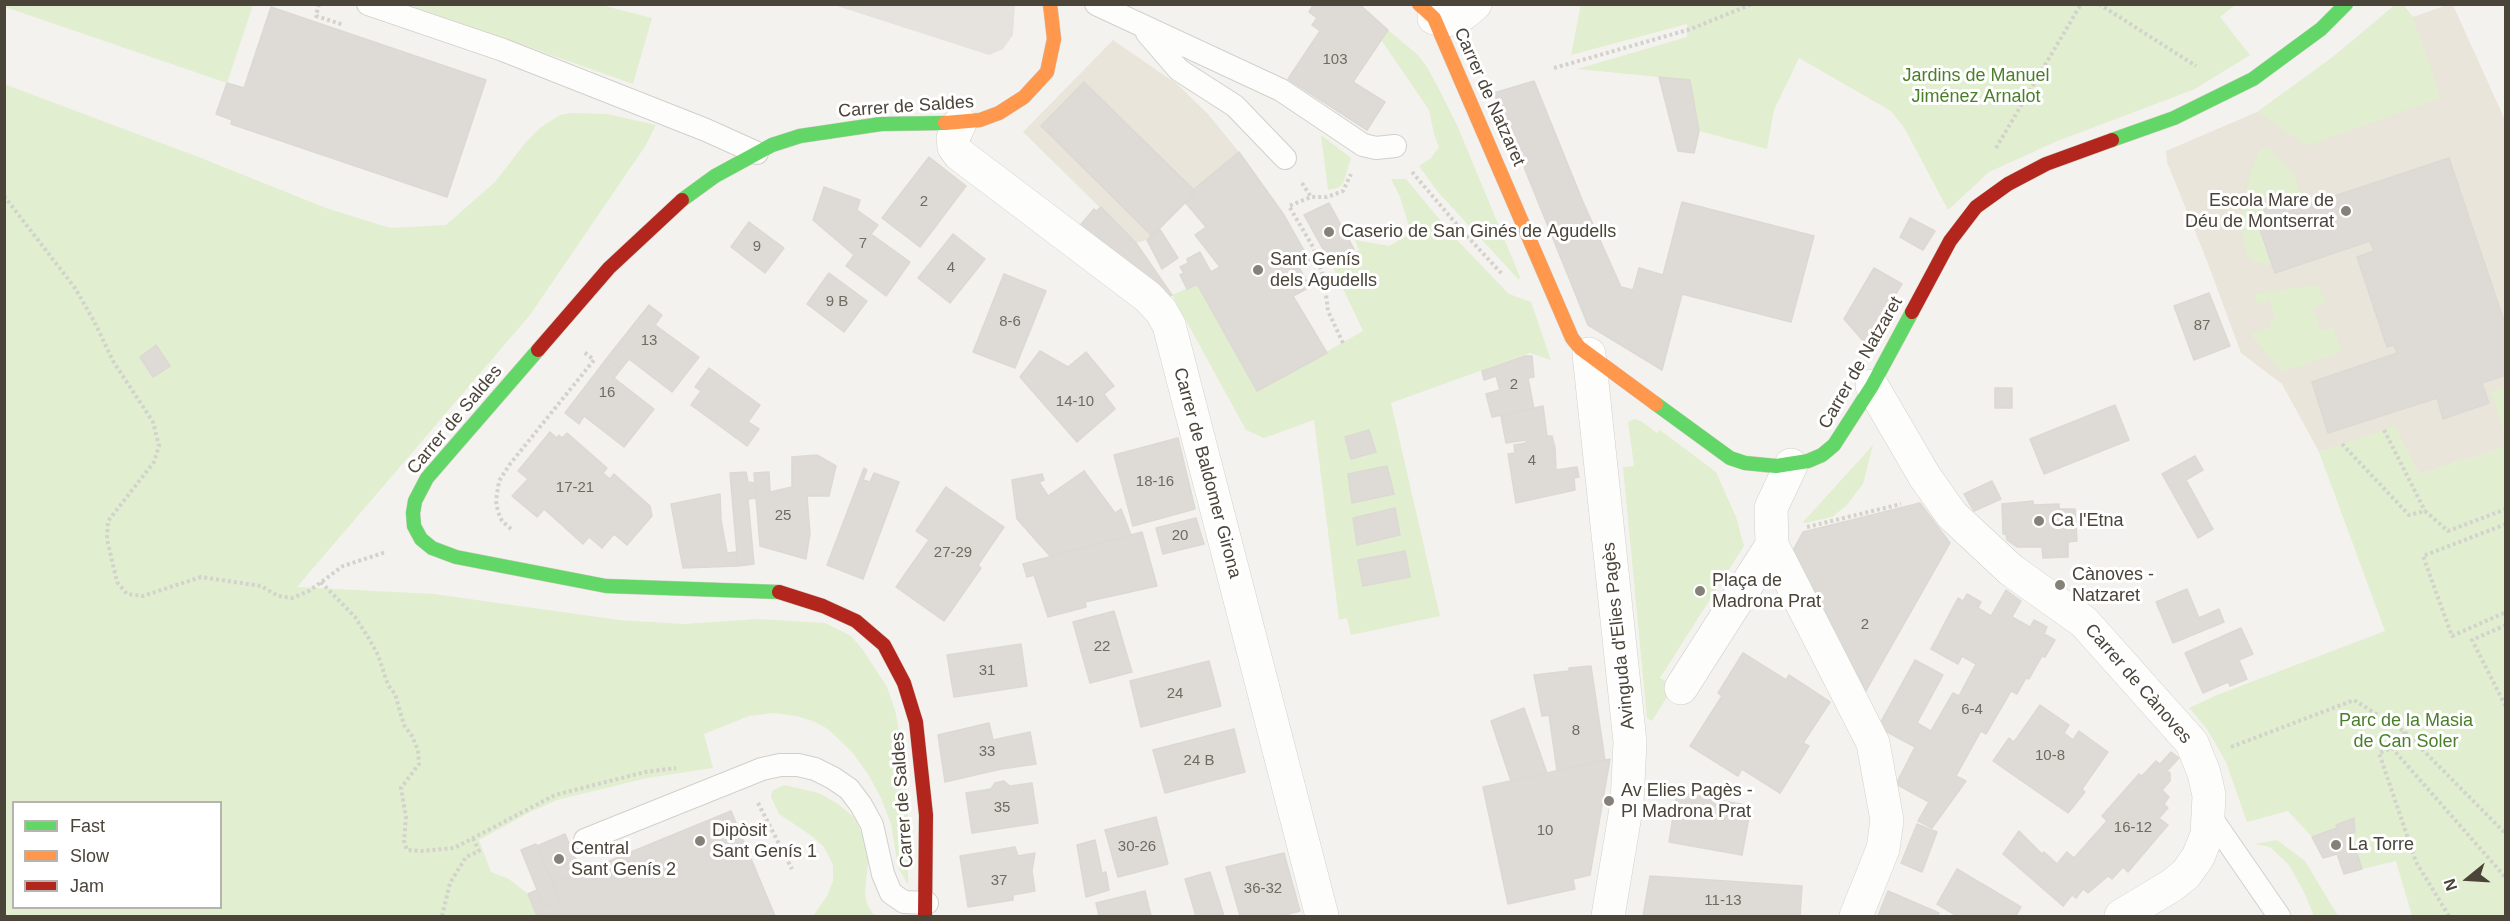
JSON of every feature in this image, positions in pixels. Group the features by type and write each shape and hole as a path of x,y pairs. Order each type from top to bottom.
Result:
{"street":[{"name":"Carrer de Saldes","path":"926,910 926,815 916,722 904,683 884,645 856,621 824,606 779,592 606,586 456,556 432,548 421,539 414,526 413,513 415,501 427,478 609,268 679,202 714,176 772,146 800,136 881,124 960,123 980,120 999,113 1024,97 1047,72 1053,51 1050,4"},
{"path":"1427,11 1447,20 1463,14 1475,4"},
{"name":"Carrer de Natzaret","path":"1427,11 1572,338 1580,348 1730,458 1761,466 1791,465 1822,455 1834,445 1872,386 1950,241 1976,207 2008,184 2046,164 2174,118 2253,79 2321,29 2346,4"},
{"name":"Carrer de Baldomer Girona","path":"960,123 954,138 954,147 959,154 1148,297 1161,311 1169,326 1322,916"},
{"name":"Avinguda d'Elies Pagès","path":"1589,354 1630,742 1627,803 1608,916"},
{"name":"Carrer de Cànoves","path":"1872,386 1925,477 1952,515 2011,570 2084,622 2192,743 2204,773 2209,795 2210,816 2207,835 2198,857 2186,874 2171,886 2121,916"},
{"path":"1791,465 1771,508 1772,545 1873,743 1887,820 1883,849 1856,916"},
{"path":"1681,688 1772,545"}],"lane":[{"path":"368,4 502,50 706,130 757,153"},
{"path":"1096,4 1281,90 1363,145 1376,148 1395,146"},
{"path":"1142,26 1179,70 1235,106 1285,158"},
{"path":"585,840 762,769 780,765 815,769 849,789 861,805 872,825 883,874 891,893 904,902 926,910"},
{"path":"2210,816 2279,916"}],"path":[{"path":"319,4 315,16 334,22"},
{"path":"1554,68 1690,29 1752,4"},
{"path":"1994,152 2081,4"},
{"path":"2099,4 2203,70"},
{"path":"1395,146 1423,185 1464,234 1506,278"},
{"path":"4,196 75,288 113,361 153,422 159,446 154,462 108,521 107,538 117,582 127,594 143,596 201,577 261,585 278,596 292,598 309,591 343,566 397,549"},
{"path":"1327,197 1311,197 1289,206 1313,247 1324,278 1328,311 1343,343"},
{"path":"518,537 502,521 498,512 496,501 499,481 510,464 594,360"},
{"path":"2384,430 2425,511 2448,531 2505,509"},
{"path":"2342,444 2409,515 2425,511"},
{"path":"1802,528 1909,502"},
{"path":"2505,524 2422,556 2452,636 2505,612"},
{"path":"321,582 355,617 368,637 378,655 388,685 395,694 404,725 418,750 419,764 401,788 406,817 404,842 407,850 454,848 555,795 645,772 678,767"},
{"path":"2505,625 2472,640 2505,707"},
{"path":"2229,747 2354,700 2405,732 2505,834"},
{"path":"2405,732 2392,748 2379,753 2416,862 2449,916"},
{"path":"2392,748 2505,878"},
{"path":"762,769 757,801 792,869"},
{"path":"442,916 450,883 466,857 479,851 473,838"}],"shaded area":[{"path":"834,5 1015,5 1013,35 1003,49 989,55"},
{"name":"Escola Mare de Déu de Montserrat","path":"2395,5 2403,5 2413,17 2453,5 2505,120 2505,447 2419,474 2395,427 2319,452 2282,384 2241,353 2167,162 2166,151 2257,112 2333,57"},
{"path":"1113,40 1177,84 1208,114 1239,152 1193,190 1152,236 1136,243 1023,132"}],"green space":[{"path":"5,4 253,5 227,83 5,7"},
{"name":"Jardins de Manuel Jiménez Arnalot","path":"1581,4 2235,5 2220,17 2250,55 2195,89 2055,142 1989,172 1948,210 1905,129 1891,111 1799,58 1774,110 1767,149 1699,131 1689,80 1577,69 1687,37 1687,24 1571,55"},
{"path":"410,5 601,5 652,18 633,84"},
{"path":"2395,5 2403,5 2413,17 2441,98 2307,146 2257,112 2333,57"},
{"path":"1388,30 1418,55 1439,89 1457,125 1520,277 1519,280 1437,191 1419,166 1431,158 1439,147 1429,110 1382,41"},
{"path":"4,84 326,208 390,228 446,225 495,182 526,142 541,127 560,115 607,114 656,125 646,145 530,315 297,587 434,594 619,620 684,624 758,619 825,623 851,636 863,650 887,687 895,710 905,764 908,885 898,867 891,824 881,798 868,774 852,752 828,729 813,721 773,713 749,716 704,734 713,768 647,778 557,800 479,840 491,872 509,879 528,894 537,916 5,916"},
{"path":"1321,135 1351,158 1343,184 1338,188 1328,190"},
{"path":"2268,147 2295,174 2302,207 2286,212 2280,194 2262,200 2267,218 2258,221 2271,263 2261,263 2251,260 2246,253 2241,227 2242,207 2252,168 2260,150"},
{"path":"1391,179 1406,179 1456,239 1509,294 1531,302 1551,360 1530,353 1391,403 1440,616 1351,635 1347,618 1339,620 1314,420 1264,438 1246,430 1172,295 1197,284 1257,391 1363,331 1331,263 1359,250 1355,240 1389,246 1411,233 1400,197"},
{"path":"2318,285 2325,303 2313,308 2320,331 2333,327 2342,352 2282,372 2250,334 2271,327 2269,320 2275,318 2269,300 2257,304 2253,294"},
{"path":"2506,387 2505,437 2491,391"},
{"name":"Plaça de Madrona Prat","path":"1634,419 1641,421 1657,433 1660,430 1716,472 1736,517 1744,546 1660,678 1674,686 1652,721 1647,718 1623,467 1634,466 1628,422"},
{"name":"Parc de la Masia de Can Soler","path":"2395,426 2419,474 2505,447 2505,916 2412,916 2396,861 2362,869 2351,833 2355,832 2354,818 2336,825 2337,828 2312,837 2288,811 2247,822 2226,762 2207,729 2189,708 2217,695 2385,631 2319,452"},
{"path":"1873,445 1863,484 1846,506 1832,517 1803,522"},
{"path":"784,785 819,793 854,817 865,840 868,863 865,892 867,904 873,914 880,916 813,916 827,896 833,881 833,865 824,847 779,814 771,797 772,791"},
{"path":"2277,840 2305,861 2338,916 2314,916 2289,865 2270,847 2254,844"}],"building":[{"path":"1314,4 1359,4 1388,30 1353,82 1385,102 1367,130 1288,79 1320,31 1312,25 1317,18 1309,12"},
{"path":"271,7 486,80 447,197 231,124 232,120 216,114 227,83 244,88"},
{"path":"1659,77 1690,80 1699,131 1694,153 1678,151"},
{"path":"1534,81 1583,202 1621,287 1633,290 1639,268 1663,275 1682,202 1814,236 1791,322 1682,294 1662,370 1588,325 1494,93"},
{"path":"1084,82 1196,192 1152,236 1041,126"},
{"name":"Sant Genís dels Agudells","path":"1239,152 1284,215 1310,261 1299,267 1310,287 1293,296 1327,353 1257,391 1197,284 1187,289 1180,275 1184,273 1180,267 1188,263 1187,259 1200,252 1211,272 1220,267 1195,235 1206,227 1185,202 1196,192 1193,190"},
{"path":"929,157 966,186 920,247 882,218"},
{"path":"2449,158 2506,327 2506,375 2482,383 2489,403 2443,419 2437,398 2328,433 2312,382 2397,353 2394,345 2387,347 2357,257 2374,251 2370,241 2275,273 2257,221 2267,218 2261,200 2280,194 2286,212"},
{"path":"824,187 860,200 857,210 878,225 871,234 910,262 886,296 846,266 854,255 813,220"},
{"name":"Caserio de San Ginés de Agudells","path":"1329,203 1354,249 1329,260 1304,215"},
{"path":"1101,207 1136,243 1172,295 1167,297 1077,229 1094,209 1096,211"},
{"path":"1910,218 1935,231 1923,250 1900,237"},
{"path":"749,222 784,248 765,273 731,247"},
{"path":"1159,228 1178,258 1162,269 1147,240"},
{"path":"953,234 985,259 950,303 918,278"},
{"path":"1874,268 1902,284 1865,343 1844,319"},
{"path":"829,273 867,301 844,332 807,304"},
{"path":"1004,274 1046,291 1015,368 973,352"},
{"path":"2209,293 2230,346 2194,360 2174,306"},
{"path":"649,305 662,315 655,325 699,357 672,392 629,359 621,369 607,358"},
{"path":"156,345 170,366 153,377 140,357"},
{"path":"1040,351 1068,367 1086,352 1114,386 1104,394 1115,409 1077,442 1020,377"},
{"path":"1525,356 1532,356 1534,377 1528,378 1534,409 1492,417 1486,394 1500,390 1496,376 1484,380 1482,371"},
{"path":"607,358 621,369 614,378 654,409 624,447 584,416 579,424 565,413"},
{"path":"709,368 760,405 748,422 759,429 747,446 691,405 701,391 695,387"},
{"path":"1995,388 2012,388 2012,408 1995,408"},
{"path":"2115,405 2129,440 2044,474 2030,439"},
{"path":"1543,406 1547,436 1552,436 1555,448 1556,470 1577,467 1579,477 1574,478 1575,490 1516,503 1508,454 1515,453 1514,445 1526,443 1526,440 1506,443 1501,416"},
{"path":"1369,430 1376,452 1351,459 1345,437"},
{"path":"550,432 557,438 559,435 562,438 567,433 607,468 603,473 610,479 614,474 650,506 652,516 627,545 614,534 602,548 589,537 583,544 544,509 537,517 512,496 528,479 518,471"},
{"path":"1178,438 1195,509 1133,526 1114,455"},
{"path":"817,455 836,466 829,496 807,496 810,534 806,559 760,546 754,473 769,472 770,492 792,487 792,457"},
{"path":"2195,456 2203,470 2186,480 2213,529 2198,538 2162,474"},
{"path":"1387,466 1394,494 1352,503 1348,474"},
{"path":"864,468 867,470 863,480 870,482 874,473 899,482 863,579 827,565"},
{"path":"1084,471 1115,513 1121,509 1131,535 1050,556 1017,519 1012,480 1042,474 1044,480 1039,482 1048,496"},
{"path":"746,472 748,482 755,483 756,498 748,499 754,564 738,566 730,473"},
{"path":"1992,481 2001,499 1974,511 1964,494"},
{"path":"946,487 1004,527 978,565 981,568 944,621 896,587 929,540 916,531"},
{"path":"720,494 721,520 727,553 736,552 738,566 683,568 671,504"},
{"name":"Ca l'Etna","path":"2033,501 2033,505 2059,504 2059,509 2075,509 2077,541 2068,542 2068,557 2043,558 2042,547 2017,547 2007,540 2006,534 2003,534 2002,504"},
{"path":"1920,503 1950,543 1863,696 1791,554 1803,532"},
{"path":"1395,508 1400,535 1357,545 1353,518"},
{"path":"1196,518 1204,544 1163,554 1156,528"},
{"path":"1142,532 1157,586 1085,602 1086,607 1048,617 1034,575 1027,577 1023,564"},
{"path":"1405,551 1410,577 1363,586 1358,560"},
{"path":"2187,589 2199,618 2219,609 2224,622 2173,643 2156,602"},
{"path":"2006,590 2021,601 2012,617 2030,627 2034,620 2047,627 2044,634 2055,640 2045,657 2042,656 2029,679 2026,678 2017,694 2011,691 1986,734 1981,731 1956,776 1966,781 1932,828 1918,821 1929,802 1896,784 1915,747 1878,727 1915,660 1943,675 1917,723 1931,731 1953,693 1959,696 1976,664 1962,656 1958,664 1931,649 1958,598 1963,601 1967,594 1981,602 1978,608 1991,616"},
{"path":"1114,611 1132,672 1090,683 1073,622"},
{"path":"2241,628 2253,654 2239,660 2247,679 2230,686 2228,682 2203,693 2185,653"},
{"path":"1021,644 1027,686 954,697 947,655"},
{"path":"1743,653 1786,680 1789,675 1830,702 1803,743 1809,746 1780,793 1742,769 1738,776 1690,746 1722,696 1718,693"},
{"path":"1209,661 1221,706 1141,727 1130,681"},
{"path":"1591,666 1605,760 1557,771 1549,715 1542,716 1534,675"},
{"path":"2040,705 2069,725 2064,733 2073,740 2079,731 2108,752 2082,789 2085,792 2068,813 1993,761 2009,738 2014,742"},
{"path":"1524,708 1547,773 1511,781 1491,721"},
{"path":"989,723 993,740 1030,732 1036,764 1001,769 945,782 938,735"},
{"path":"1234,729 1245,772 1165,793 1153,750"},
{"path":"2171,752 2179,758 2167,771 2170,773 2170,781 2162,790 2169,797 2164,804 2168,808 2159,818 2168,825 2128,872 2123,867 2112,879 2108,876 2088,893 2083,889 2076,898 2072,895 2063,906 2003,854 2019,831 2042,854 2044,852 2057,864 2067,852 2074,858 2107,821 2102,816 2139,774 2142,776 2156,761 2160,764"},
{"path":"1610,759 1590,875 1573,879 1575,889 1508,904 1483,787"},
{"path":"1004,781 1010,786 1032,783 1038,823 972,833 966,793 991,789 995,783"},
{"path":"1677,792 1751,806 1742,855 1669,842"},
{"name":"Dipòsit Sant Genís 1","path":"731,811 775,916 537,916 528,894 537,890 544,907 560,901 553,884"},
{"path":"1156,817 1168,864 1118,877 1105,830"},
{"name":"La Torre","path":"2354,818 2355,832 2351,833 2362,869 2344,874 2337,854 2323,858 2312,837 2337,828 2336,825"},
{"path":"1917,824 1937,832 1922,872 1901,863"},
{"name":"Central Sant Genís 2","path":"565,834 581,872 553,884 537,846"},
{"path":"1095,840 1102,873 1106,872 1109,890 1086,897 1077,845"},
{"path":"536,844 560,901 544,907 521,850"},
{"path":"1015,847 1018,856 1035,853 1032,871 1035,891 1013,895 1013,900 968,907 960,856"},
{"path":"1284,853 1300,911 1282,916 1240,916 1226,867"},
{"path":"1957,869 2021,907 2016,916 1957,916 1937,904"},
{"path":"1210,872 1224,916 1196,916 1185,879"},
{"path":"1650,876 1802,886 1800,916 1643,916"},
{"path":"1145,891 1151,916 1099,916 1096,903"},
{"path":"1888,891 1939,913 1938,916 1878,916"}],"traffic: fast":[{"path":"2112,140 2174,118 2253,79 2321,29 2346,4"},
{"path":"682,200 715,176 772,145 800,136 881,124 945,123"},
{"path":"1656,404 1730,458 1745,463 1776,466 1808,461 1822,455 1834,445 1872,386 1912,312"},
{"path":"538,350 427,478 415,501 413,513 414,526 421,539 432,548 456,557 606,586 779,592"}],"traffic: slow":[{"path":"945,123 980,120 999,113 1024,97 1047,72 1054,39 1050,4"},
{"path":"1419,4 1434,18 1572,338 1580,348 1656,404"}],"traffic: jam":[{"path":"1912,312 1950,241 1976,207 2008,184 2046,164 2112,140"},
{"path":"538,350 609,268 682,200"},
{"path":"779,592 823,606 856,621 884,645 904,683 916,722 926,815 925,916"}],"place":[{"name":"Escola Mare de Déu de Montserrat","path":"2346,211"},
{"name":"Caserio de San Ginés de Agudells","path":"1329,232"},
{"name":"Sant Genís dels Agudells","path":"1258,270"},
{"name":"Ca l'Etna","path":"2039,521"},
{"name":"Cànoves - Natzaret","path":"2060,585"},
{"name":"Plaça de Madrona Prat","path":"1700,591"},
{"name":"Av Elies Pagès - Pl Madrona Prat","path":"1609,801"},
{"name":"Dipòsit Sant Genís 1","path":"700,841"},
{"name":"La Torre","path":"2336,845"},
{"name":"Central Sant Genís 2","path":"559,859"}]}
